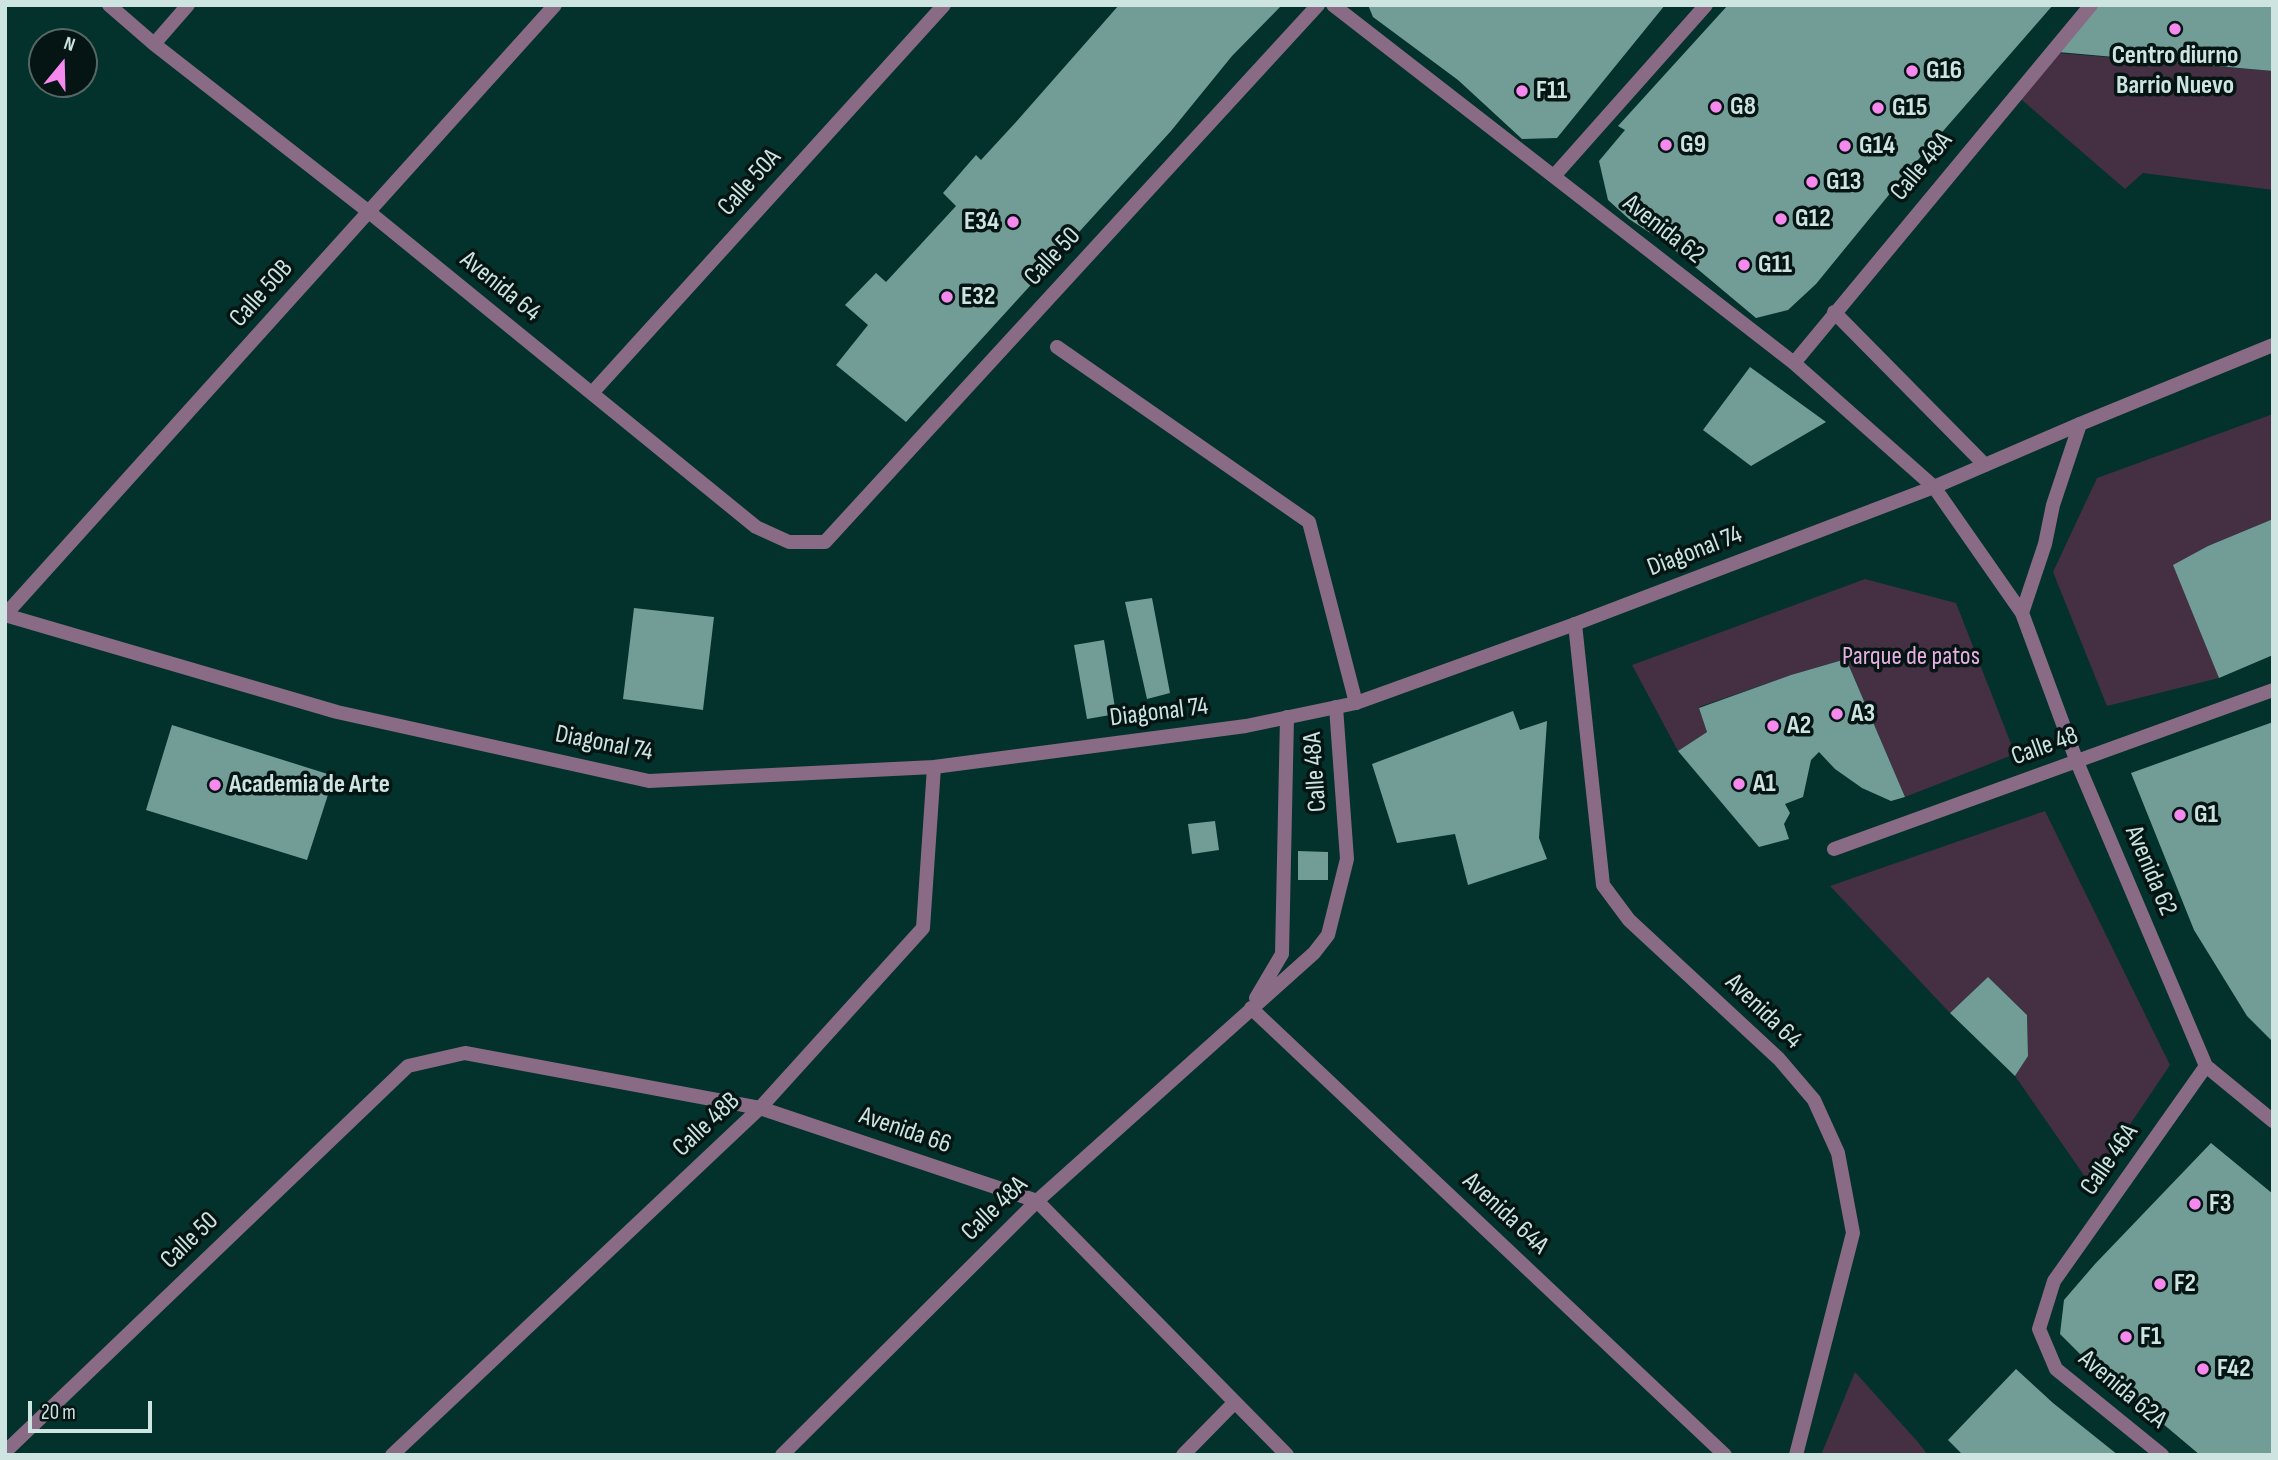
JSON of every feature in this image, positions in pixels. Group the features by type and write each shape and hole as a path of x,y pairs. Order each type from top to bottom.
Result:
{"street":[{"path":"109,5 154,44 188,5"},
{"name":"Calle 50B","path":"5,615 555,5"},
{"name":"Calle 50A","path":"592,393 944,5"},
{"name":"Calle 50","path":"825,542 1318,5"},
{"name":"Avenida 62","path":"1333,5 1794,363 1934,487 2022,613 2077,762 2206,1066 2273,1121"},
{"path":"1554,176 1706,5"},
{"name":"Calle 48A","path":"1794,363 2091,5"},
{"name":"Avenida 64","path":"154,44 369,212 756,527 789,542 825,542"},
{"path":"1834,312 1985,465"},
{"name":"Diagonal 74","path":"5,615 337,712 649,781 934,767 1246,726 1356,703 1575,624 1934,487 2273,345"},
{"path":"1057,347 1309,522 1356,703"},
{"path":"2022,613 2080,424"},
{"name":"Avenida 64","path":"1575,624 1603,885 1629,920 1779,1059 1814,1100 1838,1153 1853,1233 1796,1455"},
{"name":"Calle 48","path":"1834,849 2273,690"},
{"name":"Calle 48A","path":"782,1455 1037,1201 1314,953 1328,934 1347,859 1336,707"},
{"name":"Calle 48A","path":"1251,1008 1282,954 1287,717"},
{"name":"Calle 48B","path":"392,1455 761,1108 923,928 934,767"},
{"name":"Avenida 64A","path":"1251,1008 1726,1455"},
{"name":"Avenida 66","path":"408,1066 465,1053 761,1108 1037,1201 1287,1455"},
{"name":"Calle 50","path":"5,1452 408,1066"},
{"name":"Calle 46A","path":"2054,1281 2206,1066"},
{"name":"Avenida 62A","path":"2054,1281 2039,1329 2056,1369 2162,1455"},
{"path":"1183,1455 1235,1402"}],"green space":[{"path":"2058,53 2273,71 2273,190 2143,173 2125,189 2015,94"},
{"path":"2273,414 2273,519 2208,546 2174,566 2219,678 2107,706 2053,572 2097,478"},
{"name":"Parque de patos","path":"1865,579 1956,603 2015,754 1905,797 1846,659 1699,707 1707,732 1678,751 1632,665"},
{"path":"2045,811 2170,1065 2090,1184 2015,1076 2028,1056 2027,1015 1988,977 1950,1013 1830,886"},
{"path":"1855,1372 1917,1441 1928,1455 1821,1455"}],"building":[{"path":"1119,5 1282,5 1232,56 1171,131 906,422 836,365 868,325 845,305 876,273 886,282 956,206 943,193 976,155 981,160"},
{"path":"1368,5 1665,5 1557,138 1522,139 1458,80 1373,17"},
{"path":"1728,5 2053,5 1910,169 1816,284 1788,310 1756,318 1670,246 1629,219 1608,200 1599,161 1625,130 1618,126"},
{"name":"Centro diurno Barrio Nuevo","path":"2097,5 2273,5 2273,71 2058,52"},
{"path":"1750,367 1826,422 1751,466 1703,430"},
{"path":"2273,519 2273,655 2219,678 2173,565 2208,546"},
{"path":"1152,598 1170,693 1147,699 1125,602"},
{"path":"634,608 714,617 703,710 623,699"},
{"path":"1104,640 1116,714 1087,719 1074,645"},
{"path":"1846,659 1905,797 1891,801 1862,788 1835,769 1819,752 1811,760 1803,797 1785,804 1790,813 1784,824 1789,839 1759,847 1678,751 1707,732 1699,708 1791,675"},
{"path":"1513,711 1520,730 1547,721 1539,838 1547,859 1468,885 1455,834 1397,843 1372,764"},
{"path":"2273,722 2273,1042 2247,1016 2194,930 2131,773"},
{"name":"Academia de Arte","path":"172,725 334,776 307,860 146,810"},
{"path":"1215,821 1219,850 1192,854 1188,824"},
{"path":"1298,851 1328,852 1328,880 1298,880"},
{"path":"1988,977 2027,1015 2028,1056 2015,1076 1950,1013"},
{"path":"2211,1143 2273,1194 2273,1455 2200,1455 2060,1334 2064,1300"},
{"path":"2016,1369 2053,1403 2118,1455 1963,1455 1948,1440"}],"place":[{"name":"Centro diurno Barrio Nuevo","path":"2175,29"},
{"name":"G16","path":"1912,71"},
{"name":"F11","path":"1522,91"},
{"name":"G8","path":"1716,107"},
{"name":"G15","path":"1878,108"},
{"name":"G9","path":"1666,145"},
{"name":"G14","path":"1845,146"},
{"name":"G13","path":"1812,182"},
{"name":"G12","path":"1781,219"},
{"name":"E34","path":"1013,222"},
{"name":"G11","path":"1744,265"},
{"name":"E32","path":"947,297"},
{"name":"A3","path":"1837,714"},
{"name":"A2","path":"1773,726"},
{"name":"A1","path":"1739,784"},
{"name":"Academia de Arte","path":"215,785"},
{"name":"G1","path":"2180,815"},
{"name":"F3","path":"2195,1204"},
{"name":"F2","path":"2160,1284"},
{"name":"F1","path":"2126,1337"},
{"name":"F42","path":"2203,1369"}]}
